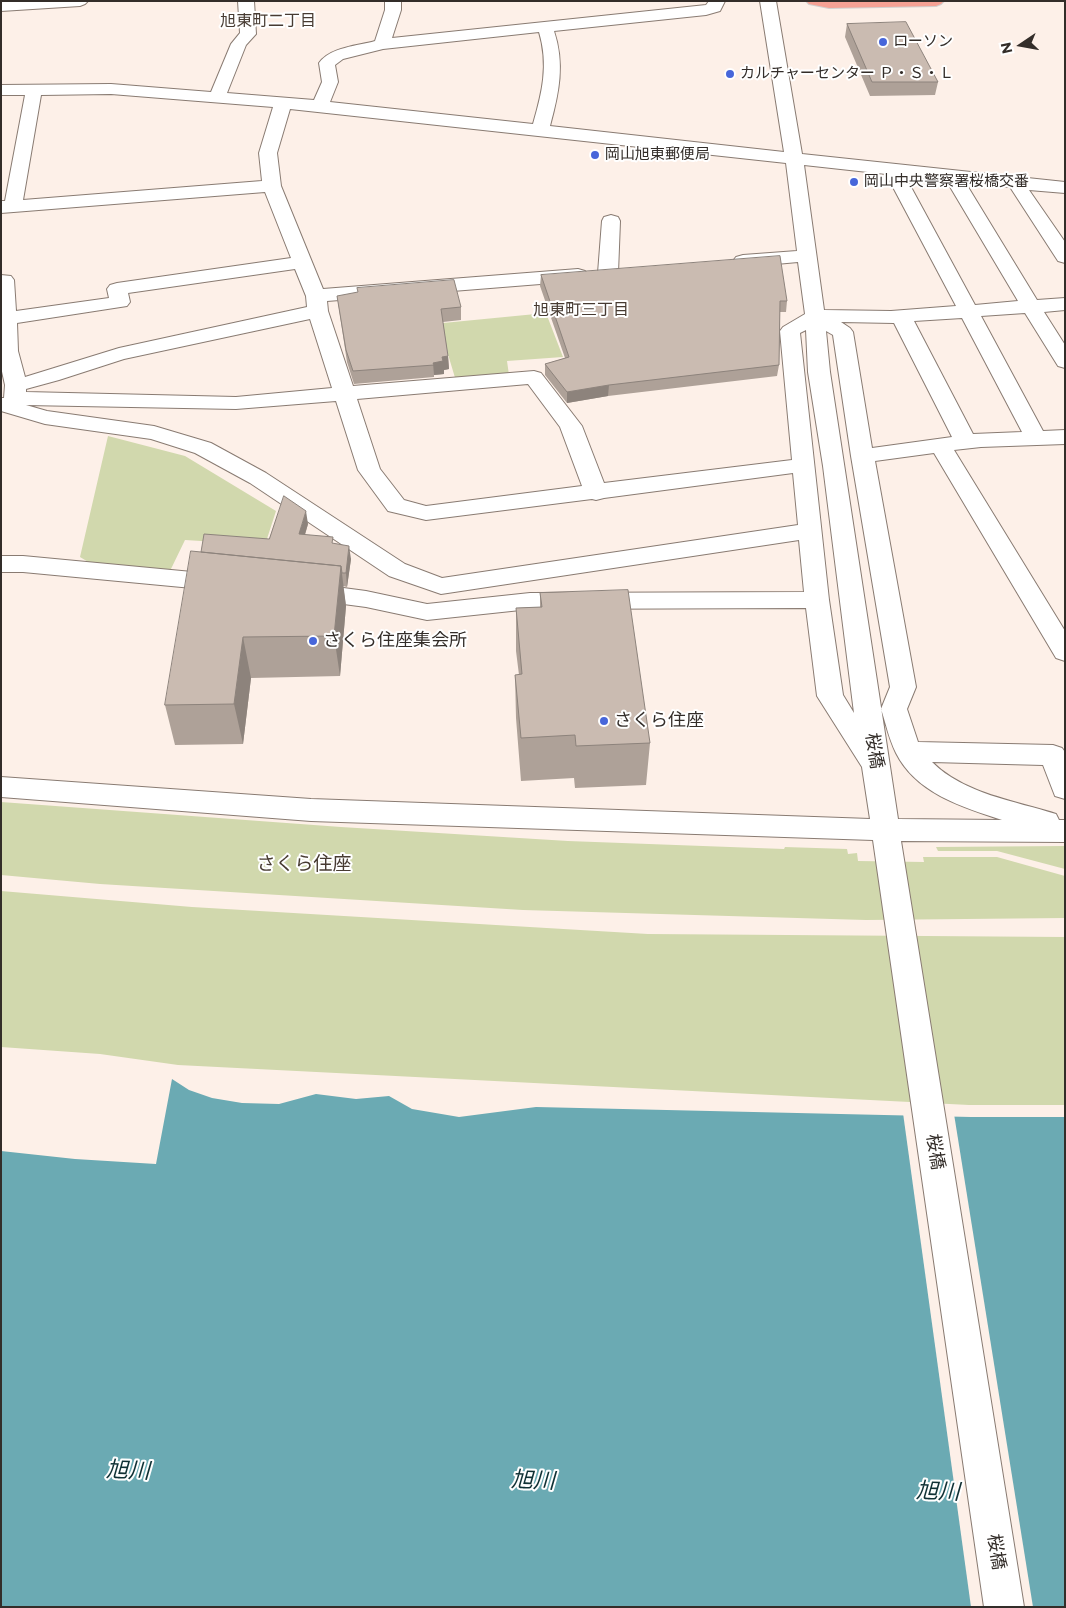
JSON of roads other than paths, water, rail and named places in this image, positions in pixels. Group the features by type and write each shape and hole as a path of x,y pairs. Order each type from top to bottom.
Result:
{"main road":[{"path":"814,1 829,3 936,1"}],"street":[{"path":"1,6 80,1"},
{"path":"217,98 239,44 248,34 246,1"},
{"path":"382,44 393,1"},
{"path":"320,106 330,82 327,63 337,56 382,44 706,10 714,8 717,1"},
{"name":"桜橋","path":"768,1 794,157 815,316 819,372 834,466 865,697 887,830 1004,1607"},
{"path":"540,130 554,77 552,48 544,27"},
{"path":"1,90 111,88 320,106 1065,188"},
{"path":"34,89 7,206 272,186"},
{"path":"283,104 268,153 272,186 317,304 369,470 396,506 426,513 596,493 804,465"},
{"path":"893,170 967,312 1036,438"},
{"path":"952,176 1065,362"},
{"path":"1016,183 1065,257"},
{"path":"608,272 611,221"},
{"path":"726,263 807,256"},
{"path":"6,318 120,302 117,289 302,262"},
{"path":"12,399 52,376 119,354 317,304 627,271"},
{"path":"1,281 4,280 12,399"},
{"path":"876,767 830,696 810,531 790,331 815,316 901,316 1065,304"},
{"path":"815,316 843,332 862,456 903,687 894,710 909,752 927,774 962,794 990,806 1065,827"},
{"path":"901,316 966,442"},
{"path":"12,399 236,403 534,377 571,426 596,493"},
{"path":"12,399 45,417 154,434 202,448 258,478 396,570 441,586 810,531"},
{"path":"862,456 966,442 1065,438"},
{"path":"940,445 1065,652"},
{"path":"1,564 23,564 241,585"},
{"path":"281,589 366,599 427,612 530,602 818,600"},
{"path":"865,697 894,710"},
{"path":"909,752 1053,755 1065,788"},
{"path":"1,787 311,810 887,830 1065,831"}],"water":[{"name":"旭川","path":"172,1079 189,1090 212,1098 242,1103 279,1104 316,1094 356,1099 389,1096 412,1109 459,1117 536,1107 971,1117 1065,1117 1065,1607 1,1607 1,1151 75,1159 156,1164"}],"place":[{"name":"ローソン","path":"883,42"},
{"name":"カルチャーセンター Ｐ・Ｓ・Ｌ","path":"730,74"},
{"name":"岡山旭東郵便局","path":"595,155"},
{"name":"岡山中央警察署桜橋交番","path":"854,182"},
{"name":"さくら住座集会所","path":"313,641"},
{"name":"さくら住座","path":"604,721"}],"district":[{"name":"旭東町二丁目","path":"268,21"},
{"name":"旭東町三丁目","path":"581,310"},
{"name":"さくら住座","path":"304,864"}]}
